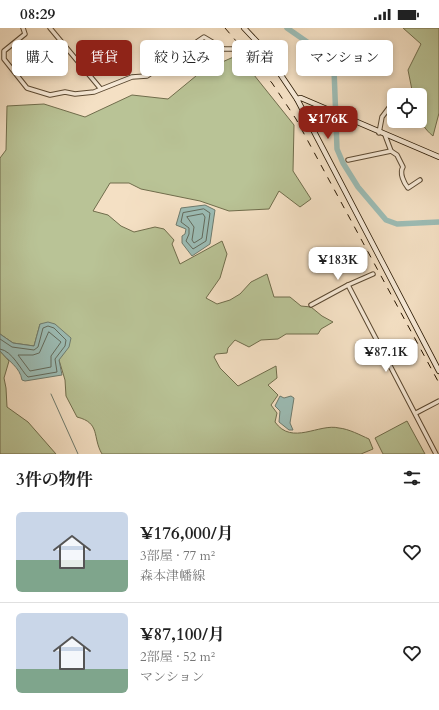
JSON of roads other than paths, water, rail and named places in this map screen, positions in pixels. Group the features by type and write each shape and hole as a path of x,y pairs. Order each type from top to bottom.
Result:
{"main road":[{"path":"244,28 256,40"},
{"path":"282,76 297,99 439,371"},
{"path":"297,99 439,157"}],"street":[{"path":"23,28 25,34 4,52 4,59 27,88 50,95 94,92 100,88 132,77 147,76 204,37 224,49 232,49"},
{"path":"50,28 100,88"},
{"path":"379,133 382,117 387,110"},
{"path":"385,135 384,138 391,151 396,155 403,167 402,177 408,188 420,180"},
{"path":"348,160 391,151"},
{"path":"311,305 348,285 373,274"},
{"path":"348,285 436,454"},
{"path":"416,413 439,401"}],"water":[{"path":"205,205 215,210 210,244 192,256 182,243 182,236 185,234 186,229 176,225 181,208"},
{"path":"48,322 55,324 71,338 69,347 59,360 62,375 25,381 22,380 19,371 0,351 0,334 13,343 34,346 40,324"},
{"path":"280,396 284,398 291,396 294,398 290,423 293,430 289,430 279,422 280,411 275,406"}],"waterway":[{"path":"287,28 323,53 334,69 337,149 343,163 358,187 386,220 397,224 439,222"},
{"path":"51,394 78,454"}],"railway":[{"path":"225,28 272,83 296,119 439,383"}]}
